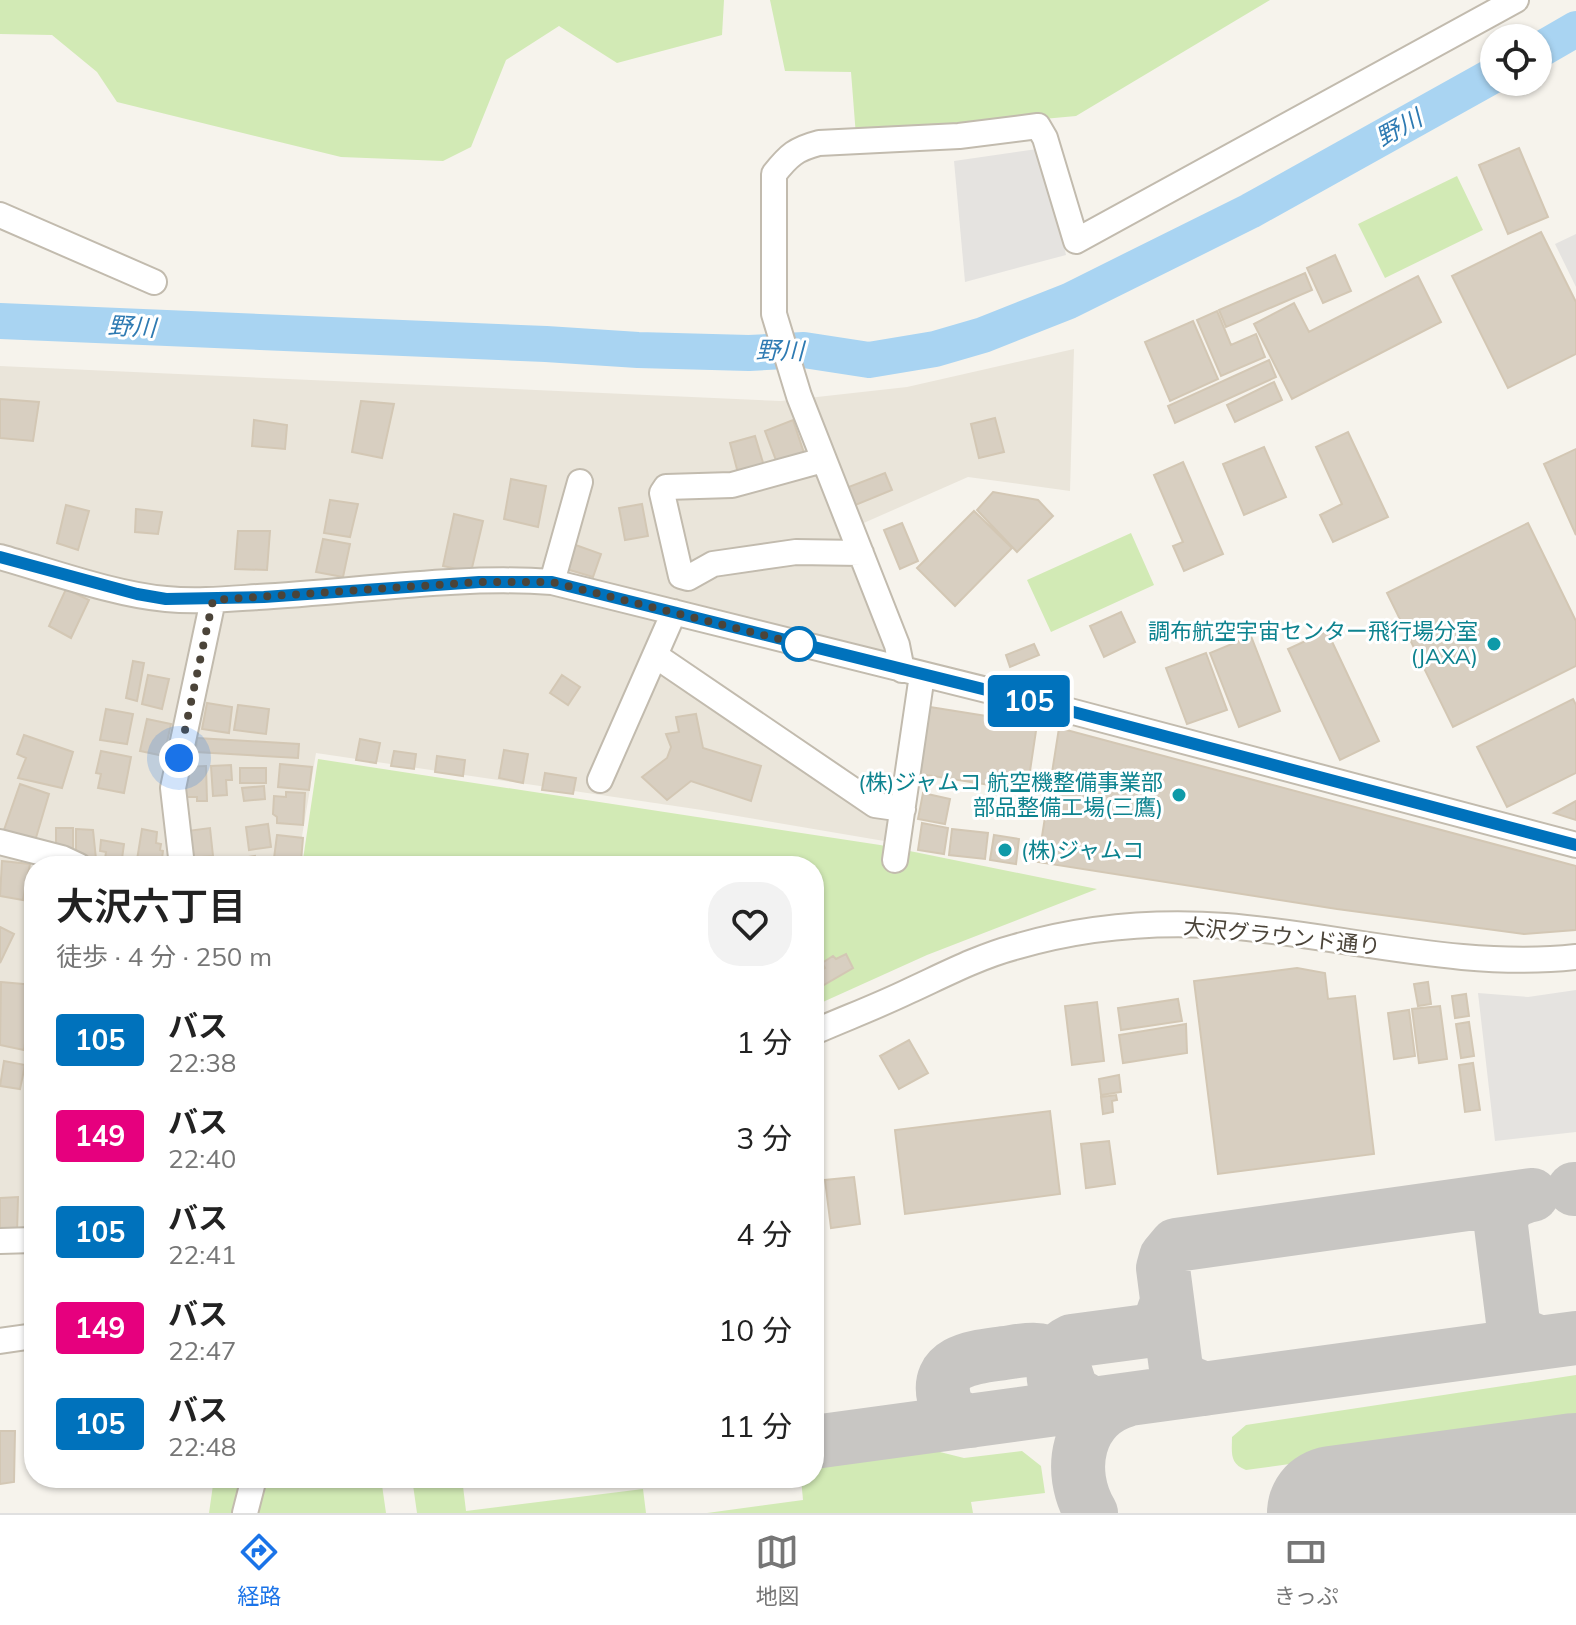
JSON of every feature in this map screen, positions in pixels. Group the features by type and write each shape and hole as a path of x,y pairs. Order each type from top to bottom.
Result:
{"street":[{"path":"895,860 903,809 912,673 897,645 823,460 778,325 772,290 774,174 799,148 819,143 959,136 1038,126 1045,138 1076,241 1516,0"},
{"path":"0,215 154,282"},
{"path":"823,460 732,485 666,487 662,493 681,576 688,578 713,564 796,552 861,553"},
{"path":"552,582 580,482"},
{"path":"0,557 166,599 213,600 479,582 552,582 1051,706 1576,845"},
{"path":"181,856 173,788 213,600"},
{"path":"600,780 674,612"},
{"path":"656,656 875,805 903,809"},
{"path":"0,842 54,856"},
{"name":"大沢グラウンド通り","path":"824,1028 1013,947 1071,933 1156,924 1224,926 1485,959 1576,957"},
{"path":"0,1241 24,1240"},
{"path":"0,1341 24,1337"},
{"path":"245,1513 251,1488"}],"shaded area":[{"path":"1037,149 1054,200 1066,255 965,282 954,161"},
{"path":"1576,234 1576,287 1555,244"},
{"path":"1074,349 1070,491 968,477 841,533 889,656 672,602 658,666 892,822 890,842 702,810 316,753 299,856 24,856 24,1247 0,1248 0,366 781,401 907,387"},
{"path":"1576,990 1576,1132 1495,1141 1478,993 1528,997"}],"green space":[{"path":"0,0 724,0 722,35 617,63 559,26 506,60 471,147 443,161 341,157 117,102 97,72 52,35 0,34"},
{"path":"770,0 1270,0 1076,116 856,136 851,72 785,71"},
{"path":"1457,176 1483,230 1385,278 1358,224"},
{"path":"1131,533 1154,585 1051,632 1027,580"},
{"path":"318,759 880,845 1097,889 927,955 824,1001 824,856 303,856"},
{"path":"1576,1375 1576,1424 1246,1470 1233,1457 1232,1437 1246,1425"},
{"path":"928,1449 964,1458 1022,1451 1041,1466 1045,1493 971,1502 973,1513 707,1513 803,1500 802,1488 824,1488 824,1459"},
{"path":"213,1488 382,1488 386,1513 209,1513"},
{"path":"413,1488 463,1488 466,1511 643,1489 646,1513 417,1513"}],"building":[{"path":"1519,148 1548,217 1508,234 1479,165"},
{"path":"1541,232 1576,302 1576,354 1508,388 1452,276"},
{"path":"1335,255 1351,291 1323,303 1307,268"},
{"path":"1305,273 1312,290 1226,327 1219,310"},
{"path":"1418,276 1441,322 1292,399 1254,324 1294,303 1309,332"},
{"path":"1217,311 1231,345 1256,334 1265,357 1221,376 1197,320"},
{"path":"1193,321 1218,379 1170,401 1145,342"},
{"path":"1269,360 1276,377 1175,423 1168,406"},
{"path":"1274,382 1282,400 1235,422 1227,405"},
{"path":"0,399 39,402 33,441 0,438"},
{"path":"361,401 394,404 382,458 352,452"},
{"path":"995,418 1004,452 979,458 971,424"},
{"path":"254,420 287,425 285,449 252,446"},
{"path":"793,420 804,453 777,463 765,431"},
{"path":"1348,432 1388,517 1333,542 1320,515 1342,504 1316,447"},
{"path":"755,436 764,466 738,473 730,443"},
{"path":"1264,447 1286,497 1244,515 1223,464"},
{"path":"1576,449 1576,535 1544,464"},
{"path":"1183,462 1223,554 1184,571 1173,546 1183,542 1154,475"},
{"path":"885,473 892,490 853,506 846,488"},
{"path":"511,479 546,486 538,527 504,519"},
{"path":"993,492 1038,500 1053,516 1017,552 977,510"},
{"path":"330,500 358,504 350,537 324,533"},
{"path":"642,504 648,536 625,540 619,508"},
{"path":"66,505 89,511 78,550 57,543"},
{"path":"136,509 162,512 158,534 135,532"},
{"path":"974,511 1012,548 955,606 917,568"},
{"path":"454,514 483,521 471,572 443,566"},
{"path":"902,523 918,561 900,569 884,530"},
{"name":"調布航空宇宙センター飛行場分室 (JAXA)","path":"1528,523 1576,621 1576,666 1453,727 1387,593"},
{"path":"238,531 270,531 267,570 235,569"},
{"path":"323,539 350,544 343,577 316,572"},
{"path":"570,543 601,554 593,577 563,568"},
{"path":"66,589 89,600 71,638 49,626"},
{"path":"1121,612 1135,642 1104,657 1090,626"},
{"path":"1327,631 1379,741 1340,760 1288,649"},
{"path":"1251,636 1280,711 1239,727 1210,653"},
{"path":"1034,644 1039,655 1010,667 1006,655"},
{"path":"1206,653 1227,710 1187,724 1166,668"},
{"path":"133,661 144,663 137,701 126,698"},
{"path":"148,675 169,679 162,709 142,704"},
{"path":"562,675 580,687 568,705 550,693"},
{"path":"1573,699 1576,705 1576,773 1507,807 1477,747"},
{"path":"207,703 232,707 229,733 202,729"},
{"path":"238,705 269,709 266,734 234,730"},
{"path":"930,707 1037,724 1027,791 920,774"},
{"path":"106,709 133,714 127,744 100,740"},
{"path":"696,714 703,748 761,766 751,801 691,781 667,800 642,777 667,758 671,747 666,734 679,732 676,717"},
{"path":"147,719 171,724 164,756 140,751"},
{"name":"(株)ジャムコ 航空機整備事業部 部品整備工場(三鷹)","path":"1059,728 1576,866 1576,930 1524,934 1337,909 1038,862"},
{"path":"24,735 73,752 62,788 18,778 26,758 17,754"},
{"path":"197,738 299,744 298,758 196,752"},
{"path":"360,739 380,743 376,763 356,760"},
{"path":"504,750 528,754 523,783 499,778"},
{"path":"101,751 131,757 124,793 98,788 101,774 96,773"},
{"path":"394,751 416,754 414,769 391,766"},
{"path":"437,756 465,760 463,776 435,772"},
{"path":"280,764 312,767 309,790 278,787"},
{"path":"231,765 232,780 226,780 227,795 213,796 211,766"},
{"path":"206,766 207,801 184,797 183,767"},
{"path":"240,768 266,768 266,783 240,783"},
{"path":"545,773 576,778 573,794 542,790"},
{"path":"20,784 49,794 35,841 4,830"},
{"path":"264,786 265,799 244,801 242,788"},
{"path":"286,792 305,793 303,825 277,823 277,817 273,814 274,796 286,797"},
{"path":"923,793 950,799 945,824 918,819"},
{"path":"1576,801 1576,820 1554,813"},
{"path":"922,823 948,828 944,854 918,850"},
{"path":"268,824 271,847 249,850 246,827"},
{"path":"56,828 73,828 73,852 56,851"},
{"path":"210,828 213,856 190,856 187,831"},
{"path":"76,829 93,830 96,856 76,856"},
{"path":"142,829 157,832 156,843 161,844 162,856 138,856"},
{"path":"952,829 988,833 985,859 949,855"},
{"path":"277,835 303,838 301,856 274,856"},
{"name":"(株)ジャムコ","path":"994,835 1019,839 1016,864 990,860"},
{"path":"101,840 124,844 122,856 105,856 106,852 100,851"},
{"path":"2,861 24,863 23,900 0,896"},
{"path":"0,927 14,934 0,963"},
{"path":"846,954 853,968 824,985 824,962 833,956 836,959"},
{"path":"1297,968 1325,973 1328,999 1355,996 1374,1154 1218,1174 1194,981"},
{"path":"1,982 24,984 24,1050 0,1045"},
{"path":"1428,982 1431,1004 1418,1006 1414,984"},
{"path":"1466,994 1469,1016 1455,1018 1452,996"},
{"path":"1178,999 1182,1021 1121,1030 1118,1008"},
{"path":"1097,1002 1104,1061 1072,1065 1065,1006"},
{"path":"1440,1006 1447,1059 1419,1063 1412,1009"},
{"path":"1409,1010 1415,1056 1394,1059 1388,1013"},
{"path":"1469,1022 1474,1056 1461,1058 1456,1024"},
{"path":"1186,1024 1187,1053 1123,1063 1119,1035"},
{"path":"909,1040 928,1073 899,1089 880,1056"},
{"path":"4,1061 24,1065 20,1089 0,1086"},
{"path":"1473,1063 1480,1110 1465,1112 1459,1065"},
{"path":"1119,1075 1121,1092 1101,1095 1099,1079"},
{"path":"1116,1095 1117,1100 1112,1101 1113,1112 1103,1114 1101,1097"},
{"path":"1050,1111 1060,1194 905,1214 895,1130"},
{"path":"1109,1141 1115,1184 1086,1188 1081,1144"},
{"path":"854,1177 860,1224 831,1228 825,1180"},
{"path":"18,1197 17,1234 0,1233 0,1198"},
{"path":"0,1431 15,1431 14,1482 0,1484"}],"waterway":[{"name":"野川","path":"1552,43 1576,29"},
{"name":"野川","path":"0,321 638,350 749,353 804,350 869,360 935,349 983,335 1069,301 1250,211 1480,83"}],"taxiway":[{"path":"1532,1195 1510,1205 1501,1226 1513,1322 1521,1335 1541,1343"},
{"path":"1205,1389 1185,1381 1176,1368 1163,1268 1166,1257 1176,1245 1532,1195"},
{"path":"1055,1386 1055,1359 1066,1345 1072,1341 1147,1331 1160,1322 1167,1302"},
{"path":"824,1441 1576,1338"},
{"path":"971,1421 950,1411 944,1398 946,1375 960,1362 1016,1351 1036,1350 1053,1355 1064,1368 1074,1393 1094,1405"},
{"path":"1091,1513 1079,1480 1081,1446 1097,1418 1110,1407 1127,1400"}],"runway":[{"path":"1334,1513 1576,1480"}],"bus line":[{"name":"105","path":"0,557 166,599 213,600 479,582 552,582 1051,706 1576,845"}],"place":[{"name":"調布航空宇宙センター飛行場分室 (JAXA)","path":"1494,644"},
{"name":"(株)ジャムコ 航空機整備事業部 部品整備工場(三鷹)","path":"1179,795"},
{"name":"(株)ジャムコ","path":"1005,850"}],"route":[{"path":"179,758 213,600 479,582 552,582 799,644"}]}
